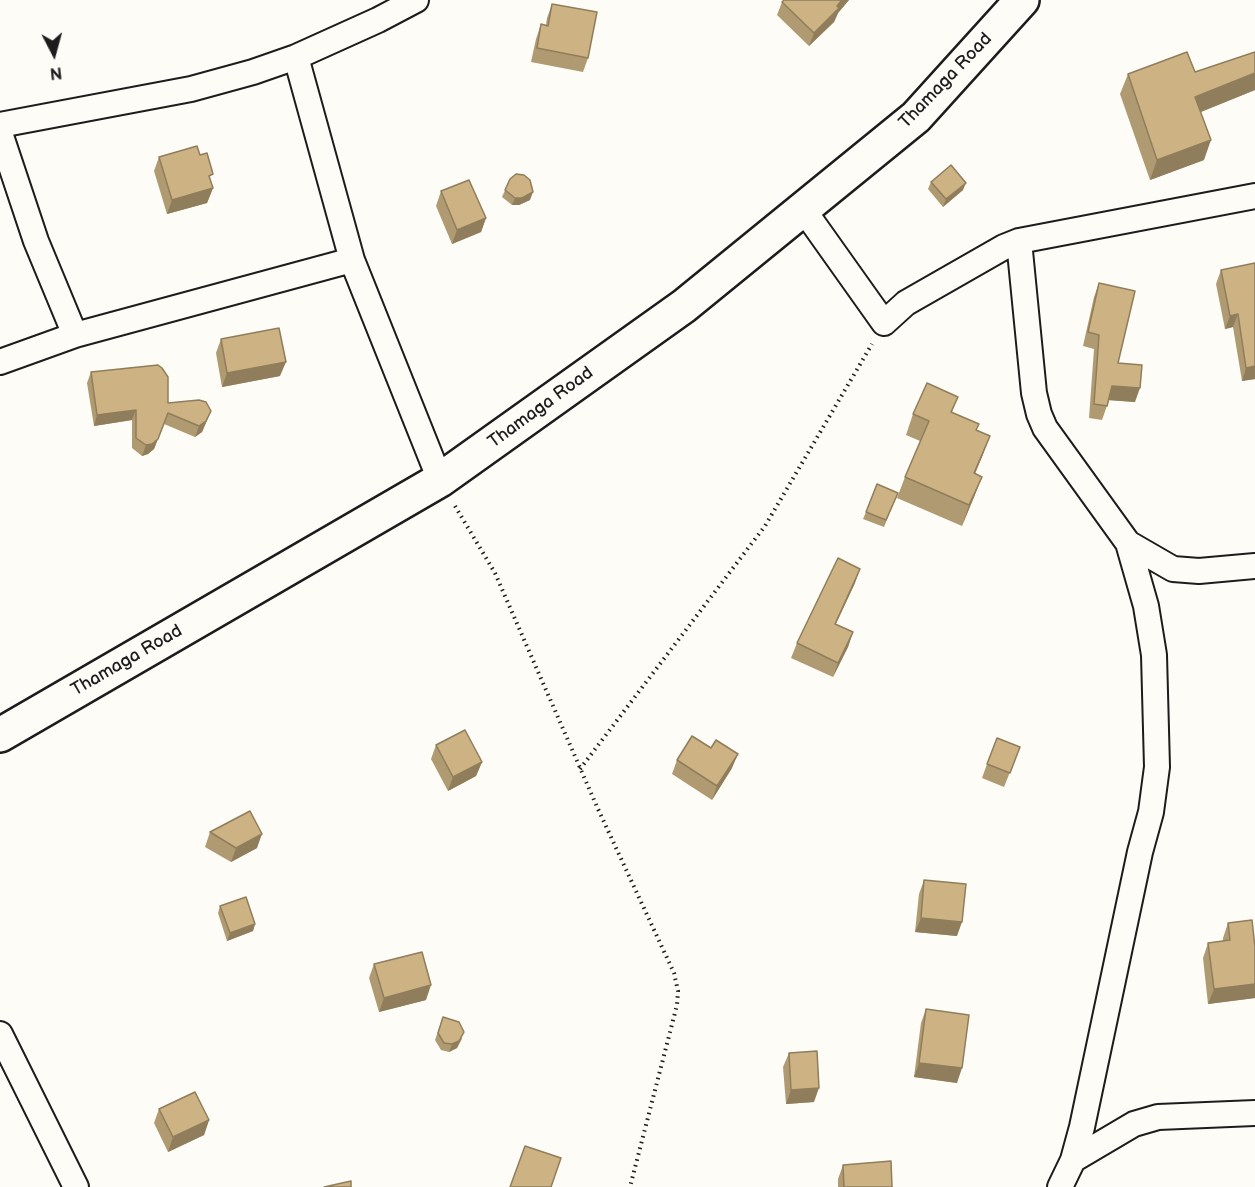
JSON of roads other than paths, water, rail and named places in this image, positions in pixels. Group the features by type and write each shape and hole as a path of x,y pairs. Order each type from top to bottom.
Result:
{"main road":[{"name":"Thamaga Road","path":"0,735 440,480 684,306 916,117 1022,0"}],"street":[{"path":"0,125 191,89 254,72 296,57 416,0"},
{"path":"296,57 352,260 440,480"},
{"path":"0,133 36,241 75,335"},
{"path":"803,209 884,323 906,303 1004,247 1019,241 1255,196"},
{"path":"1019,241 1034,393 1039,414 1046,428 1128,543 1146,606 1154,655 1157,767 1151,812 1073,1160 1060,1187"},
{"path":"0,362 75,335 352,260"},
{"path":"1128,543 1173,569 1199,571 1255,566"},
{"path":"0,1034 76,1187"},
{"path":"1073,1160 1134,1124 1158,1117 1255,1113"}]}
